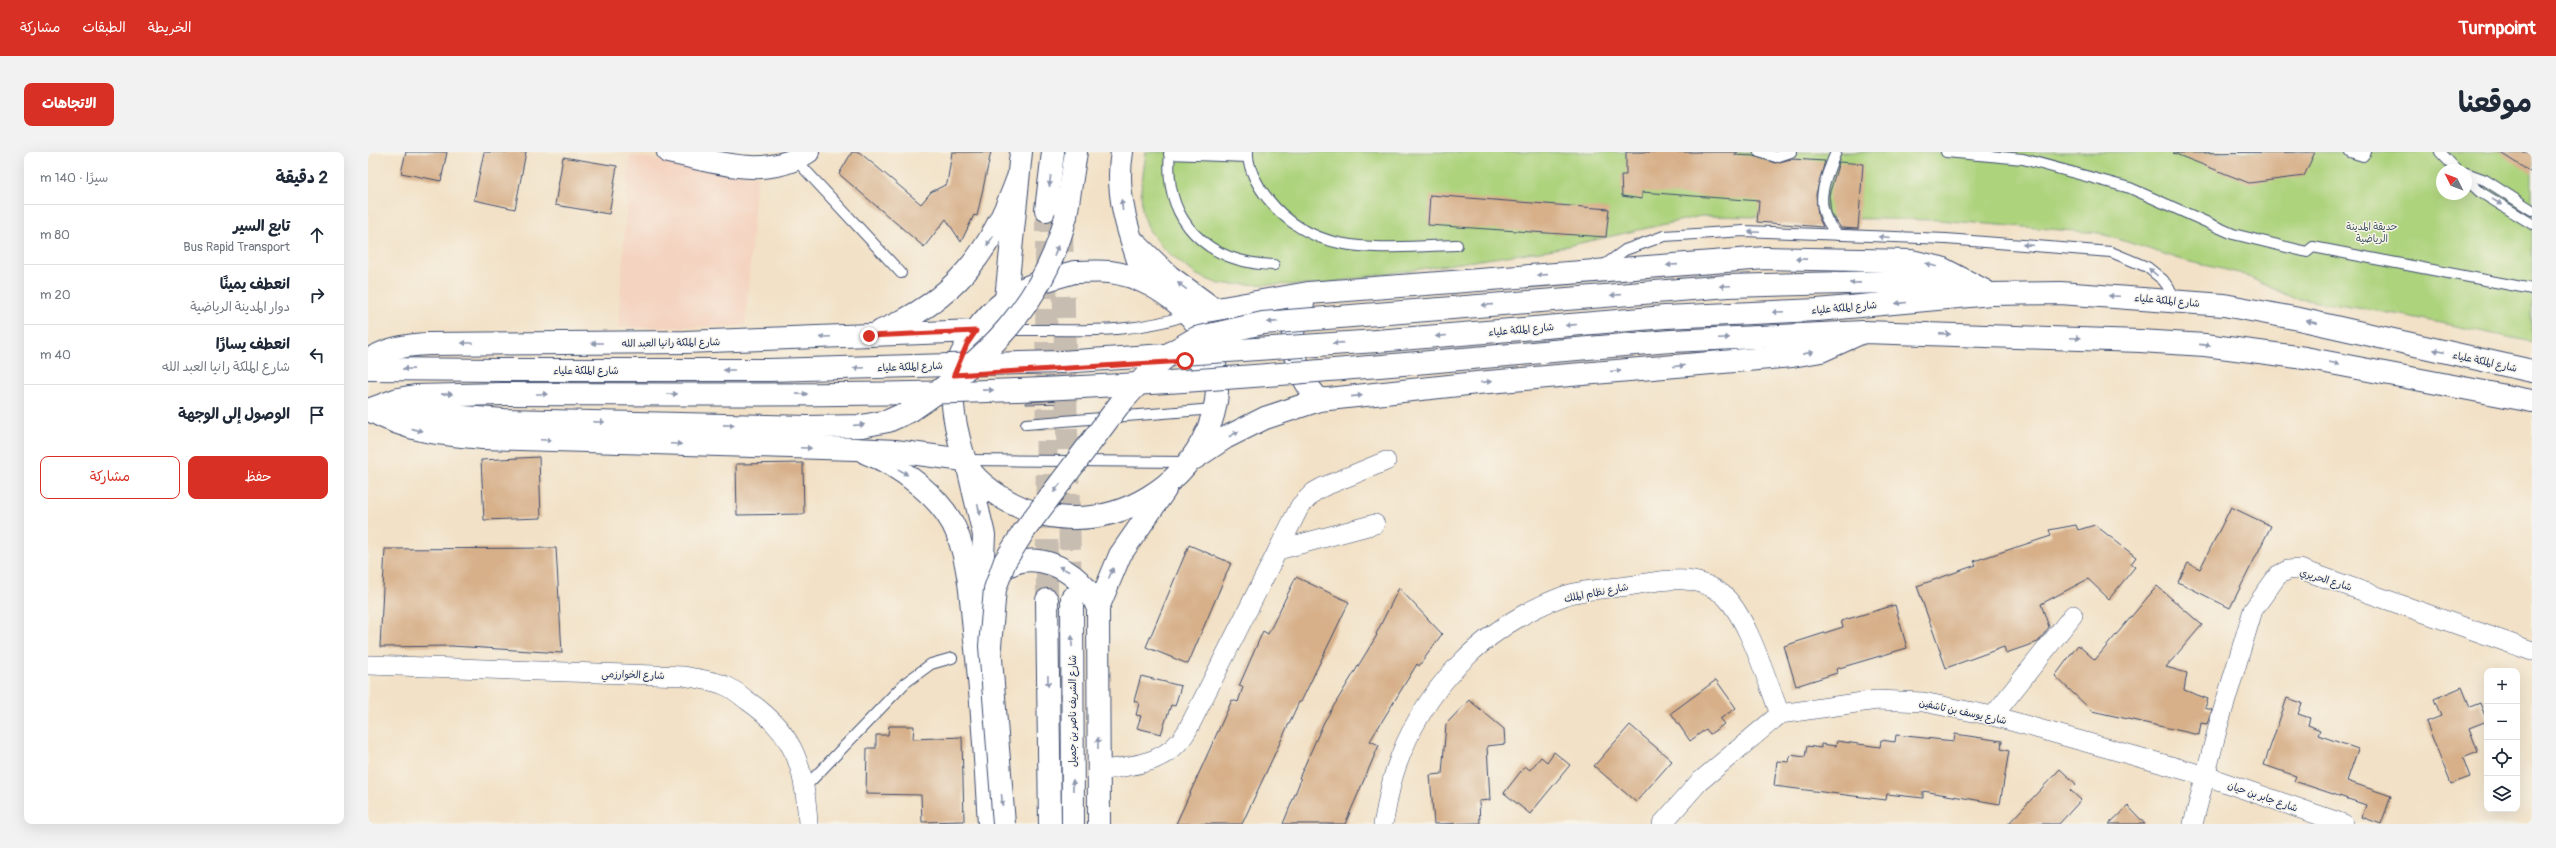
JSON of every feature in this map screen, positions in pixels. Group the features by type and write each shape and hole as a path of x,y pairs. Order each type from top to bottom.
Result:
{"main road":[{"path":"668,152 757,168 778,167 802,156"},
{"path":"1006,299 1021,152"},
{"path":"1053,152 1054,210 1070,152"},
{"path":"368,410 504,420 807,427 862,426 888,421 910,411 935,395 979,358 999,338 1032,297 1046,274 1061,236 1076,152"},
{"path":"1122,152 1120,184 1123,211 1129,237 1146,283"},
{"path":"869,336 899,324 926,307 967,270 992,239 1006,210 1017,180"},
{"path":"1129,237 1169,276 1214,309"},
{"path":"1189,314 1308,293 1765,258 1911,261 1941,268 1991,294"},
{"path":"979,673 984,535 954,418 954,375 967,344 976,331 1006,299 1023,289 1074,272 1111,272 1146,283 1168,295 1189,314 1204,333 1215,357 1218,384 1214,410 1204,438 1189,462 1174,478 1120,555 1098,608 1099,824"},
{"path":"1004,824 990,646 995,589 1005,561 1024,531 1119,405 1153,368 1172,352 1196,338 1263,323 1728,286 1926,281 1991,294"},
{"path":"1308,293 1294,324 1293,340 1300,373 1319,400"},
{"name":"شارع الملكة علياء","path":"368,369 769,370 1061,362 1377,341 1665,317 1817,310 1991,294 2060,293 2224,305 2299,319 2532,371"},
{"name":"شارع الملكة رانيا العبد الله","path":"368,360 381,352 400,346 429,344 685,342 976,331"},
{"path":"368,410 398,399 415,396 503,394 773,395 1062,388 1378,366 1671,341 1864,332 2089,338 2206,345 2305,358 2532,402"},
{"path":"1189,462 1225,438 1265,418 1319,400 1477,383 1792,356 1821,351 1864,332"},
{"path":"368,410 409,428 431,434 476,438 895,451 967,466 995,494 1019,507 1058,518 1092,518 1122,510 1150,497 1174,478"},
{"path":"855,449 879,458 910,477 937,502 957,532 967,567 979,673 989,824"},
{"path":"981,591 994,575 1011,565 1034,561 1046,562 1068,570 1078,578 1087,586 1098,608"},
{"name":"شارع الشريف ناصر بن جميل","path":"1072,598 1073,824"},
{"path":"1047,600 1050,824"}],"street":[{"path":"368,410 368,415"},
{"path":"1098,772 1153,762 1176,747 1187,731 1300,506 1314,492 1386,461"},
{"path":"1278,550 1375,524"},
{"name":"شارع الحريري","path":"2193,824 2253,610 2278,575 2288,570 2300,569 2532,651"},
{"name":"شارع نظام الملك","path":"1383,824 1394,774 1410,734 1430,699 1457,665 1489,636 1526,612 1566,596 1676,578 1700,582 1721,593 1737,610 1780,714"},
{"path":"1993,716 2073,615"},
{"name":"شارع الخوارزمي","path":"368,665 684,676 726,686 769,715 788,740 800,763 806,786 808,824"},
{"name":"شارع يوسف بن تاشفين","path":"1780,714 1877,700 1923,702 1993,716 2206,776"},
{"path":"1662,824 1699,782 1780,714"},
{"name":"شارع جابر بن حيان","path":"2206,776 2344,824"}],"lane":[{"path":"1759,152 1776,157 1791,152"},
{"path":"1836,152 1822,188 1822,208 1828,225 1838,235"},
{"path":"1946,152 2022,159 2130,188 2233,234 2307,252 2313,247 2532,289"},
{"path":"2350,152 2363,156 2366,152"},
{"path":"2440,152 2451,164"},
{"path":"1274,265 1252,265 1230,259 1211,249 1195,235 1182,217 1173,197 1169,176 1170,153 1248,155 1254,177 1273,205 1293,224 1310,235 1349,246 1457,245"},
{"path":"802,156 901,273"},
{"path":"2472,175 2485,180 2532,210"},
{"path":"2472,185 2480,192 2532,224"},
{"path":"1597,271 1625,250 1664,236 1744,231 1946,239 2111,252 2147,267 2163,280 2178,301"},
{"path":"976,331 1135,328 1164,323 1189,314"},
{"path":"954,375 1185,361 1194,363 1201,368 1214,410 1026,424"},
{"path":"967,466 1189,462"},
{"path":"806,786 905,683 931,664 952,658"}],"shaded area":[{"path":"630,155 757,176 745,326 618,328"}],"green space":[{"name":"حديقة المدينة الرياضية","path":"1146,152 2532,152 2532,342 2402,315 2293,298 2240,273 2186,261 2099,233 1938,220 1701,216 1554,249 1313,285 1219,284 1197,275 1163,248 1149,230 1142,211 1141,189"}],"building":[{"path":"406,152 447,152 441,181 401,173"},
{"path":"484,152 526,152 515,209 474,200"},
{"path":"852,152 859,152 921,204 931,192 947,184 952,152 991,152 977,216 974,215 961,242 946,219 924,247 839,174"},
{"path":"1626,152 1738,152 1734,155 1754,156 1775,163 1791,159 1825,161 1816,194 1818,216 1823,227 1757,222 1759,201 1642,192 1642,199 1622,196 1621,175 1626,175"},
{"path":"2315,152 2304,176 2249,183 2173,153"},
{"path":"2499,152 2532,152 2532,173"},
{"path":"563,157 617,166 609,214 555,205"},
{"path":"1839,162 1863,164 1858,229 1841,228 1831,213 1829,195"},
{"path":"1430,195 1609,209 1606,237 1428,225"},
{"path":"1063,400 1063,403 1026,404 1026,402"},
{"path":"539,457 541,518 484,520 481,460"},
{"path":"803,463 804,514 737,515 736,464"},
{"path":"2231,507 2271,526 2230,608 2178,582 2188,563 2200,569"},
{"path":"2076,525 2078,530 2095,525 2136,557 2131,564 2135,567 2109,599 2088,579 2041,604 2049,627 2038,642 2006,653 2004,647 1946,668 1917,586 1976,565 1974,561 2051,536 2049,530"},
{"path":"1189,545 1231,563 1188,664 1146,647"},
{"path":"556,548 562,653 452,646 380,647 385,549"},
{"path":"1296,577 1349,602 1301,702 1299,702 1242,824 1176,824 1232,700 1238,702 1243,687 1239,686 1263,631 1268,634"},
{"path":"2157,586 2202,625 2166,667 2187,673 2184,690 2208,699 2205,708 2212,710 2207,724 2201,723 2199,735 2092,711 2055,676 2078,645 2095,660"},
{"path":"1399,588 1442,634 1419,666 1417,664 1370,741 1379,745 1345,824 1283,824 1301,779 1299,778 1324,722 1377,635 1376,634"},
{"path":"1895,605 1907,648 1836,669 1837,673 1796,686 1784,646 1843,627 1841,621"},
{"path":"1141,676 1181,686 1175,706 1171,705 1161,734 1137,728 1141,716 1136,715 1139,703 1134,701"},
{"path":"1716,680 1736,708 1720,719 1724,724 1710,734 1706,729 1690,741 1671,713"},
{"path":"2462,687 2470,707 2480,703 2484,713 2484,722 2469,728 2478,752 2463,758 2470,777 2451,784 2426,722 2441,716 2434,699"},
{"path":"2287,698 2302,703 2298,714 2310,718 2308,725 2320,730 2318,735 2358,749 2347,781 2391,796 2381,824 2362,817 2366,805 2294,781 2296,776 2264,765"},
{"path":"1469,700 1504,729 1505,744 1487,746 1490,800 1479,801 1480,823 1434,824 1430,775 1442,774 1446,724"},
{"path":"1630,725 1672,761 1636,802 1594,766"},
{"path":"889,726 914,726 913,739 962,737 964,821 922,822 921,795 866,794 867,748 876,748 876,735 888,735"},
{"path":"1955,734 2002,741 2001,749 2009,751 2000,804 1923,791 1923,798 1887,794 1886,800 1774,786 1777,761 1789,762 1790,755 1805,757 1807,746 1821,748 1821,744 1836,746 1837,741 1880,747 1881,740 1895,742 1896,735 1954,741"},
{"path":"1554,752 1570,765 1530,814 1504,793 1525,766 1530,770 1541,757 1547,762"},
{"path":"2060,769 2076,784 2070,790 2081,800 2059,824 2008,824"},
{"path":"2128,806 2145,824 2109,824"}],"tunnel":[{"path":"1046,210 1047,600"},
{"path":"1062,230 1071,591"}],"route":[{"path":"869,336 976,331 967,344 954,375 1185,361"}]}
